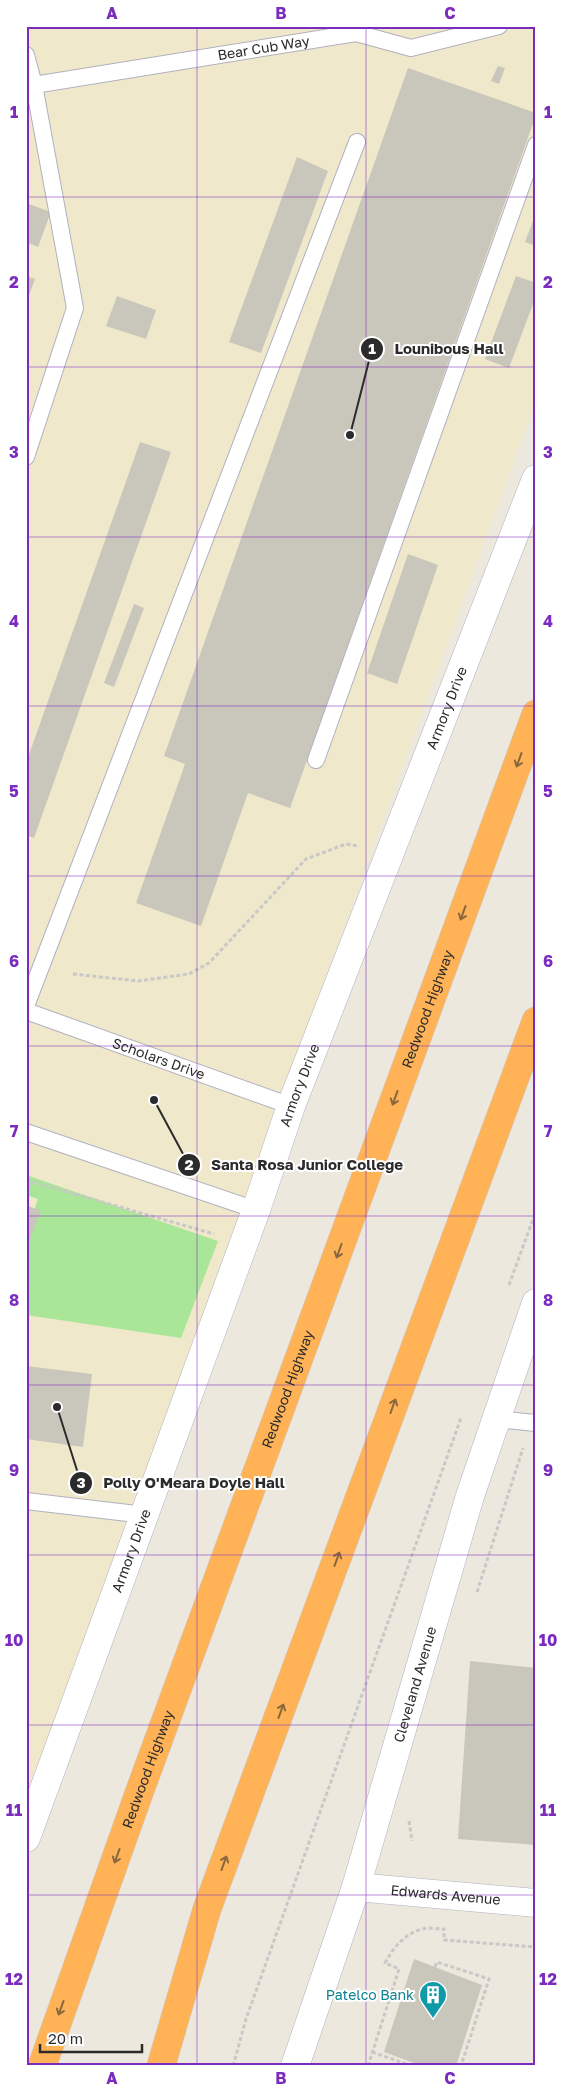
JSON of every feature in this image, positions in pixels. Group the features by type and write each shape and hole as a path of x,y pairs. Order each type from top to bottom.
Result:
{"highway":[{"name":"Redwood Highway","path":"43,2059 536,714"},
{"path":"160,2066 207,1909 536,1021"},
{"path":"165,2066 207,1909"}],"street":[{"name":"Armory Drive","path":"26,1838 256,1210 291,1106 536,479"},
{"name":"Cleveland Avenue","path":"296,2066 356,1887 470,1496 536,1303"},
{"name":"Edwards Avenue","path":"356,1887 536,1902"}],"lane":[{"name":"Bear Cub Way","path":"30,83 358,30 411,48 499,26"},
{"path":"26,56 75,308 26,457"},
{"path":"26,1006 357,142"},
{"path":"316,760 536,145"},
{"name":"Scholars Drive","path":"26,1011 291,1106"},
{"path":"26,1132 256,1210"},
{"path":"495,1420 536,1423"},
{"path":"26,1501 145,1515"}],"path":[{"path":"73,974 138,981 189,974 209,963 306,859 346,844 362,847"},
{"path":"26,1194 28,1180 218,1235"},
{"path":"508,1286 536,1211"},
{"path":"233,2066 252,2000 461,1417"},
{"path":"368,2066 399,1969 385,1963 393,1948 404,1938 424,1929 444,1930 444,1940 536,1947"},
{"path":"435,1967 437,1962 489,1979 461,2066"},
{"path":"372,2052 412,2066"}],"shaded area":[{"path":"26,26 536,26 536,401 26,1798"}],"green space":[{"path":"26,1175 218,1241 181,1338 26,1315 26,1232 38,1199 26,1195"}],"building":[{"path":"498,66 505,68 499,84 491,81"},
{"path":"408,68 536,113 536,115 290,808 248,793 201,926 136,903 185,764 164,756"},
{"path":"297,157 328,171 261,353 229,342"},
{"path":"26,203 51,212 38,247 26,242"},
{"path":"536,213 536,246 525,242"},
{"path":"26,276 35,279 26,303"},
{"path":"516,276 536,283 536,296 509,368 485,359"},
{"path":"117,296 156,310 146,339 106,326"},
{"path":"140,442 171,452 34,838 26,835 26,763"},
{"path":"408,554 438,565 397,684 367,673"},
{"path":"134,604 144,608 114,687 104,683"},
{"path":"26,1205 41,1211 26,1250"},
{"path":"26,1366 92,1374 83,1447 26,1439"},
{"path":"470,1661 536,1668 536,1845 458,1839"},
{"name":"Patelco Bank","path":"414,1959 482,1985 456,2066 422,2066 384,2052"}],"place":[{"name":"Lounibous Hall","path":"350,435"},
{"name":"Santa Rosa Junior College","path":"154,1100"},
{"name":"Polly O'Meara Doyle Hall","path":"57,1407"},
{"name":"Patelco Bank","path":"433,2019"}]}
